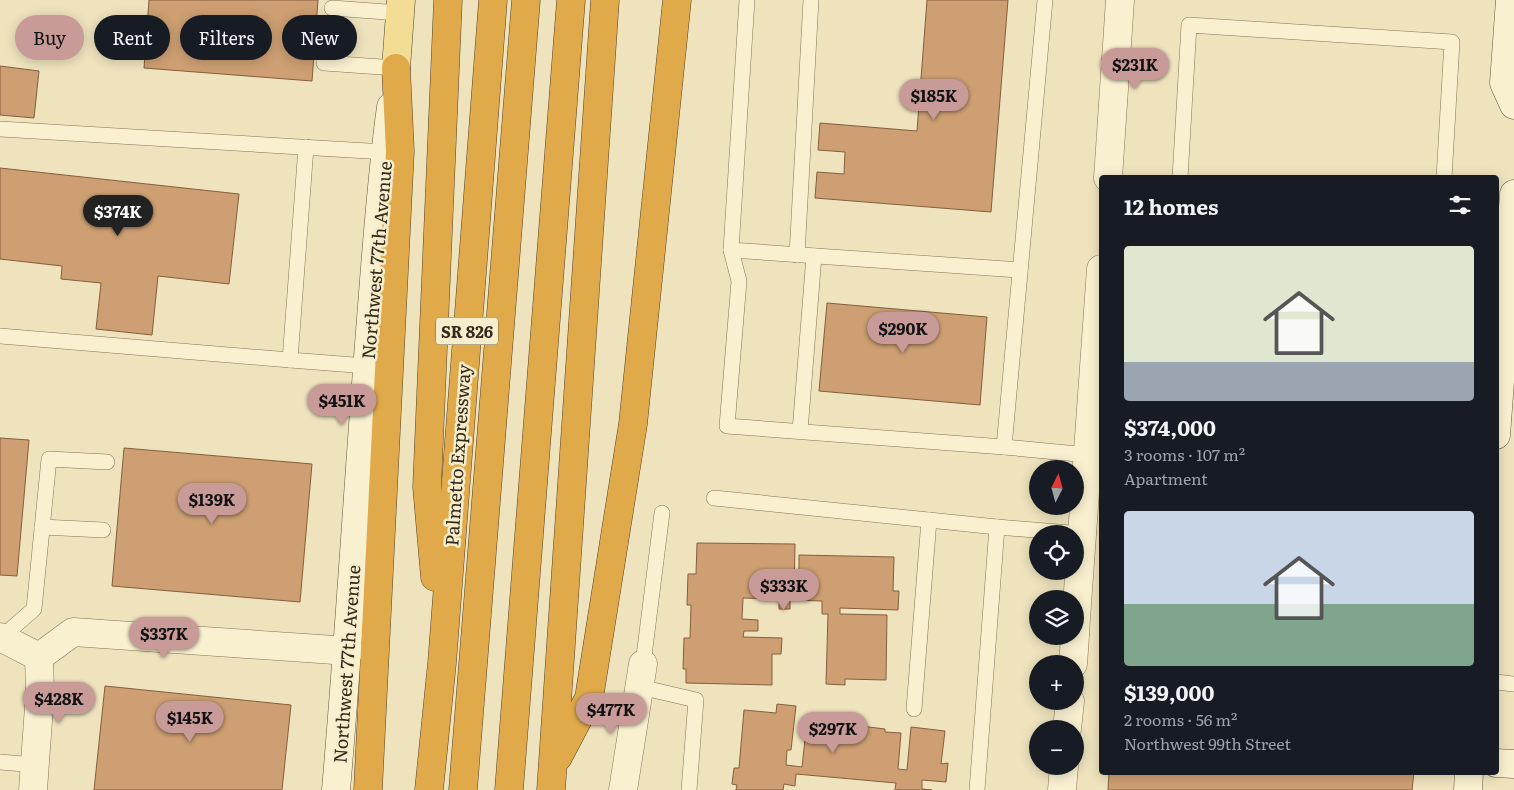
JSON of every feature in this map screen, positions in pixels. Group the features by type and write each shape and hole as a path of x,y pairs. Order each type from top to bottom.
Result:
{"highway":[{"path":"442,663 427,487 448,0"},
{"name":"Palmetto Expressway","path":"429,790 442,663 493,0"},
{"path":"463,790 526,0"},
{"path":"509,790 571,0"},
{"path":"553,778 606,0"},
{"path":"553,778 590,698 633,424 677,0"},
{"path":"368,790 400,151 396,68"}],"main road":[{"name":"Northwest 77th Avenue","path":"396,68 400,7"}],"street":[{"path":"1108,175 1120,0"},
{"path":"1510,0 1504,83 1514,105"},
{"name":"Northwest 77th Avenue","path":"336,790 349,651 367,366 385,152 396,68"},
{"path":"1499,403 1512,265 1504,228 1514,194"},
{"path":"1083,525 1099,298"},
{"path":"39,658 73,632 349,651"},
{"path":"1,637 39,658"},
{"path":"34,778 40,693 39,658"},
{"path":"623,790 642,676"},
{"path":"1499,763 1514,764"},
{"path":"1062,790 1063,775"},
{"path":"1468,790 1469,775"}],"lane":[{"path":"747,0 731,250 739,281 727,426 1088,455"},
{"path":"797,255 811,0"},
{"path":"1004,447 1045,0"},
{"path":"332,8 400,7"},
{"path":"1180,175 1189,25 1452,42 1444,175"},
{"path":"324,63 396,68"},
{"path":"0,129 385,152"},
{"path":"290,360 306,147"},
{"path":"731,250 1020,270"},
{"path":"800,431 814,256"},
{"path":"0,336 367,366"},
{"path":"1,637 34,609 49,459 107,462"},
{"path":"714,498 1029,530"},
{"path":"662,514 642,676 696,700 689,790"},
{"path":"914,709 929,520"},
{"path":"42,527 103,530"},
{"path":"977,790 997,527"},
{"path":"1499,682 1514,684"},
{"path":"0,762 34,778"}],"building":[{"path":"149,0 318,0 317,15 282,15 282,60 314,60 312,81 144,68 145,60 170,60 170,15 148,15"},
{"path":"927,0 1008,0 991,212 815,198 817,172 844,174 845,152 818,150 820,123 917,131"},
{"path":"0,66 39,71 34,118 0,115"},
{"path":"0,168 239,194 229,284 158,276 152,335 96,329 101,283 61,279 62,266 0,259"},
{"path":"827,303 987,317 980,405 819,391"},
{"path":"0,438 29,440 17,576 0,575"},
{"path":"124,448 312,464 300,602 112,586"},
{"path":"697,543 795,544 794,593 799,593 799,555 894,557 893,591 899,591 898,610 840,608 840,614 887,615 886,680 845,679 845,685 826,684 828,614 822,614 822,601 790,600 790,609 779,609 779,599 743,598 742,619 758,620 758,631 744,631 743,637 782,638 781,654 772,654 772,685 686,683 686,669 683,669 684,638 690,638 691,605 687,605 688,574 696,574"},
{"path":"105,686 291,705 282,790 94,790"},
{"path":"777,704 796,706 791,750 787,750 786,765 802,767 807,721 822,723 822,727 853,730 852,725 885,729 885,732 901,733 898,769 907,770 911,727 945,731 941,764 948,763 946,782 922,780 922,789 932,790 895,790 896,783 796,774 795,786 784,784 783,790 736,790 737,785 732,784 734,768 739,768 744,710 776,713"},
{"path":"1109,775 1414,775 1412,790 1108,790"}]}
